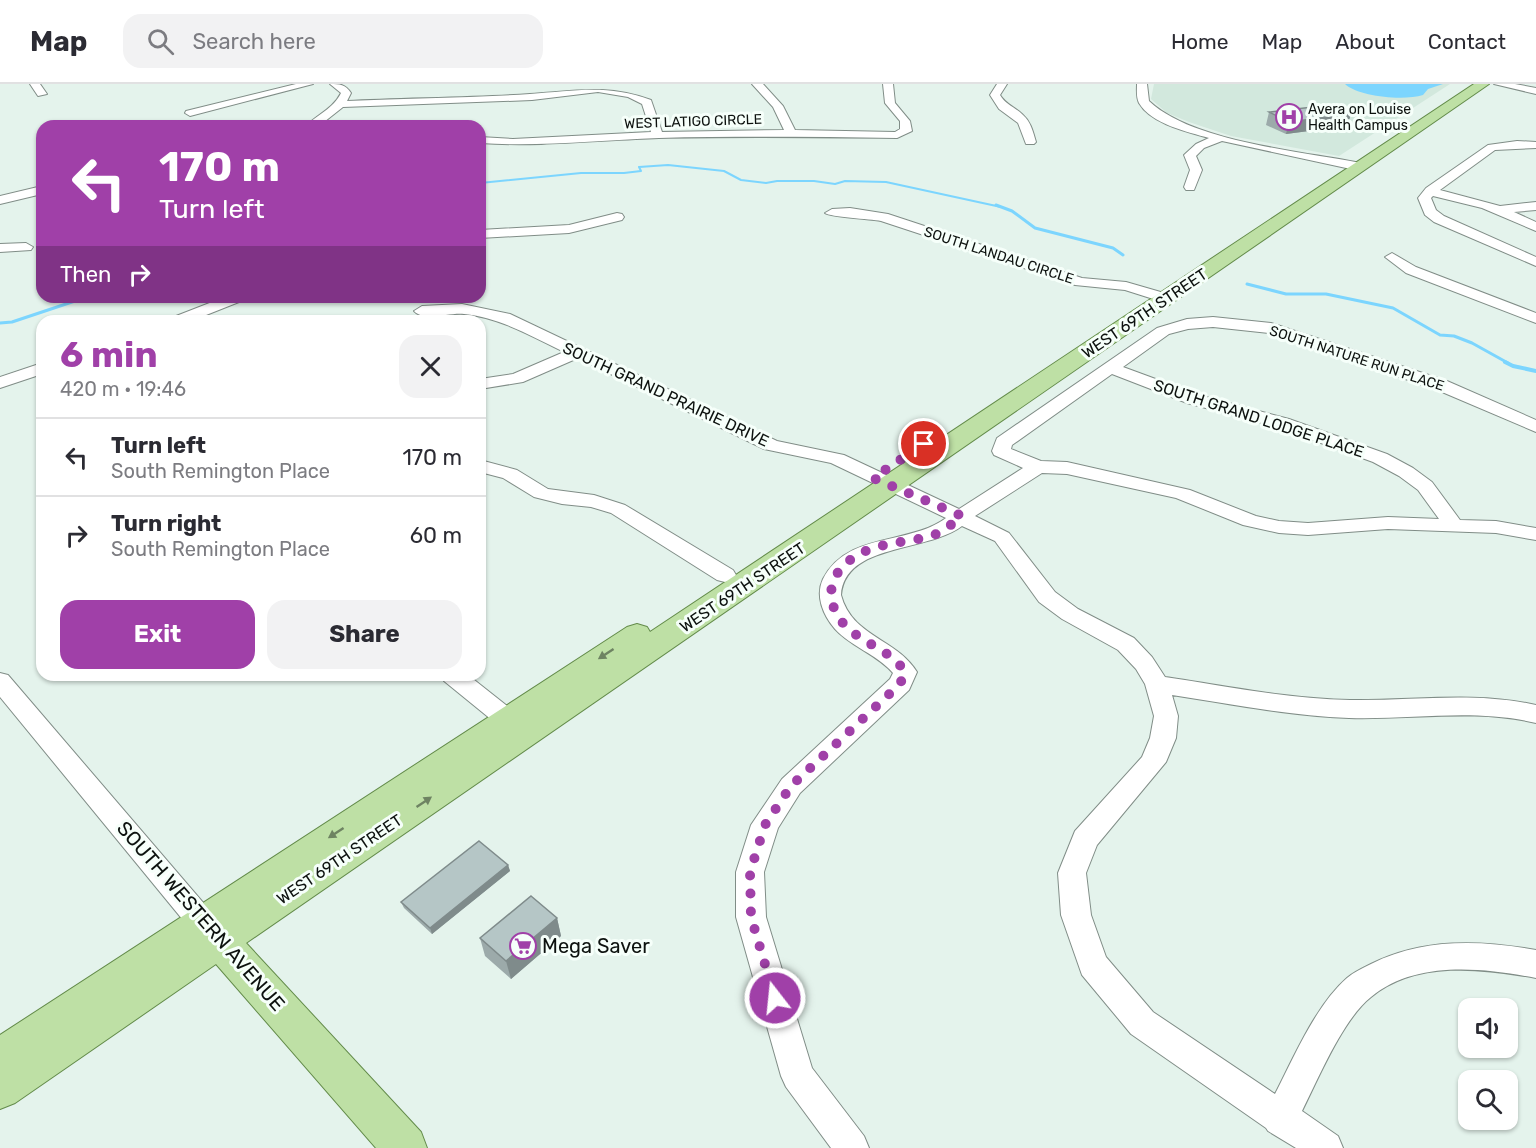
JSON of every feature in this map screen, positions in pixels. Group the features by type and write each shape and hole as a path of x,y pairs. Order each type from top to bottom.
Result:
{"main road":[{"name":"WEST 69TH STREET","path":"1353,165 1466,84"},
{"name":"WEST 69TH STREET","path":"0,1059 210,931 1353,165 1483,84"},
{"name":"WEST 69TH STREET","path":"0,1088 210,931 507,719 735,580"},
{"name":"SOUTH WESTERN AVENUE","path":"210,931 405,1148"}],"street":[{"path":"35,84 42,94"},
{"path":"190,113 308,84"},
{"path":"322,120 342,104 346,93 344,89 334,84"},
{"path":"472,99 476,84"},
{"path":"757,84 774,100 788,123 790,133"},
{"name":"WEST LATIGO CIRCLE","path":"486,140 513,142 658,135 790,133 897,135 906,131 905,121 890,103 888,84"},
{"path":"1002,84 995,95 996,100 1021,117 1028,128 1030,142"},
{"path":"1142,84 1143,101 1155,112 1220,138 1353,165"},
{"path":"1499,84 1536,91"},
{"path":"342,104 532,97 598,89 632,94 646,102 658,135"},
{"path":"1190,187 1195,176 1190,155 1194,149 1220,138"},
{"path":"1536,145 1509,144 1492,147 1430,191 1424,198 1425,205 1438,219 1536,262"},
{"path":"0,200 36,191"},
{"path":"1430,191 1500,210 1536,227"},
{"path":"1500,210 1536,206"},
{"name":"SOUTH LANDAU CIRCLE","path":"832,213 850,212 883,217 1080,282 1126,286 1158,295"},
{"path":"486,234 569,229 617,217"},
{"path":"0,248 26,247"},
{"path":"1392,257 1411,270 1536,318"},
{"path":"192,315 224,303"},
{"name":"SOUTH GRAND PRAIRIE DRIVE","path":"422,310 462,309 505,316 771,445 837,459 882,482 962,516 1002,537 1047,597 1070,614 1126,644 1144,663 1157,684 1166,716 1163,738 1153,762 1085,839 1072,873 1076,915 1093,964 1142,1023 1280,1119 1326,1148"},
{"name":"SOUTH NATURE RUN PLACE","path":"1039,467 1001,451 1004,442 1163,331 1187,324 1214,322 1271,328 1441,385 1536,427"},
{"path":"486,383 517,378 578,352"},
{"name":"SOUTH GRAND LODGE PLACE","path":"1111,368 1193,399 1283,423 1380,458 1406,472 1425,486 1454,525"},
{"path":"0,383 36,370"},
{"path":"852,1148 798,1076 751,917 750,872 765,825 791,786 900,684 905,672 896,659 853,634 838,616 829,595 834,578 845,564 868,550 932,536 1015,480 1039,467 1067,468 1153,486 1183,494 1250,521 1279,527 1308,529 1388,523 1496,527 1536,534"},
{"path":"486,468 510,474 541,493 562,498 594,501 618,509 735,580"},
{"name":"SOUTH WESTERN AVENUE","path":"0,681 210,931"},
{"path":"460,681 507,719"},
{"path":"1157,684 1317,707 1368,709 1481,703 1536,714"},
{"path":"1280,1119 1327,1032 1358,988 1383,972 1412,961 1463,957 1536,964"}],"shaded area":[{"name":"Avera on Louise Health Campus","path":"1154,84 1450,84 1339,156 1231,136 1189,122 1167,113 1151,99"}],"water":[{"path":"1345,84 1443,84 1428,89 1423,95 1405,98 1371,95"}],"building":[{"path":"1330,105 1351,114 1289,122 1269,112"},
{"path":"479,841 508,865 430,928 401,902"},
{"path":"531,896 557,918 506,961 480,938"}],"waterway":[{"path":"486,182 581,173 624,173 641,171 639,167 668,165 724,171 741,180 766,183 777,181 814,181 835,184 845,181 886,182 1001,207"},
{"path":"996,205 1012,211 1035,228 1113,248 1123,255"},
{"path":"1247,284 1286,294 1326,294 1393,308 1440,335 1454,336 1472,343 1508,363"},
{"path":"0,323 12,322 69,303"},
{"path":"1505,362 1536,371"}],"place":[{"name":"Avera on Louise Health Campus","path":"1289,117"},
{"name":"Mega Saver","path":"523,946"}],"route":[{"path":"775,998 751,917 750,872 765,825 791,786 900,684 905,672 896,659 853,634 838,616 829,595 834,578 845,564 868,550 932,536 962,516 873,478 924,444"}]}
